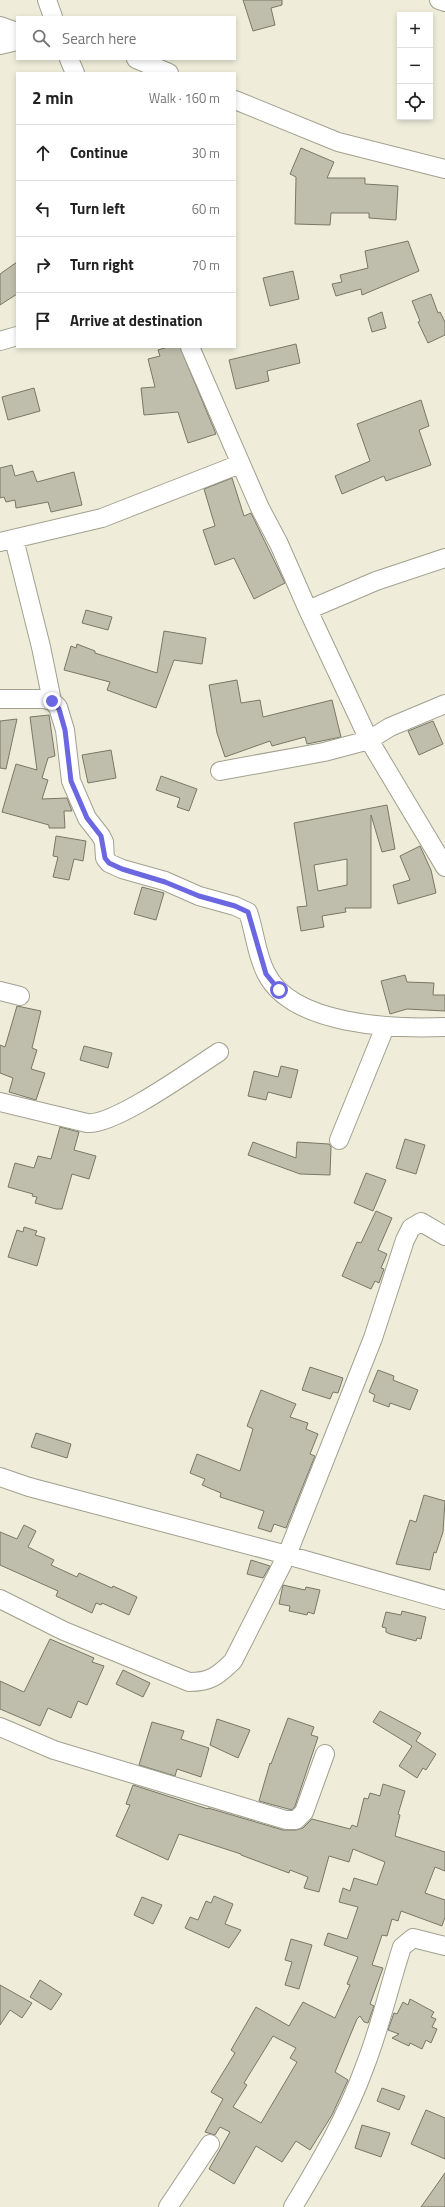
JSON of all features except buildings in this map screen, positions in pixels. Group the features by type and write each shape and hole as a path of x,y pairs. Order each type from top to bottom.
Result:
{"street":[{"path":"47,0 53,16"},
{"path":"438,0 445,2"},
{"path":"0,26 16,32"},
{"path":"0,45 16,41"},
{"path":"69,60 74,72"},
{"path":"138,60 167,72"},
{"path":"236,100 338,142 445,169"},
{"path":"0,341 16,336"},
{"path":"190,348 260,508 279,544 369,740 445,868"},
{"path":"240,464 102,518 7,540 41,647 52,701 59,709 65,730 71,781 87,818 101,836 105,858 109,863 122,869 165,882 199,896 242,908 248,912 266,974 279,990 304,1007 331,1018 385,1027 445,1027"},
{"path":"308,610 376,581 445,558"},
{"path":"0,699 52,701"},
{"path":"220,771 324,752 369,740 390,727 445,704"},
{"path":"0,991 20,996"},
{"path":"339,1140 385,1027"},
{"path":"0,1102 81,1121 98,1122 146,1100 219,1052"},
{"path":"0,1599 72,1634 189,1682 204,1682 222,1672 233,1661 287,1555 373,1338 411,1228 421,1222 445,1236"},
{"path":"0,1477 29,1487 287,1555 445,1600"},
{"path":"0,1727 54,1750 286,1820 296,1820 304,1812 325,1754"},
{"path":"293,2207 334,2137 366,2066 402,1947 413,1938 445,1946"},
{"path":"168,2207 210,2144"}],"route":[{"path":"52,701 59,709 65,730 71,781 87,818 104,842 105,858 114,866 165,882 199,896 242,908 248,912 260,958 266,974 279,990"}]}
